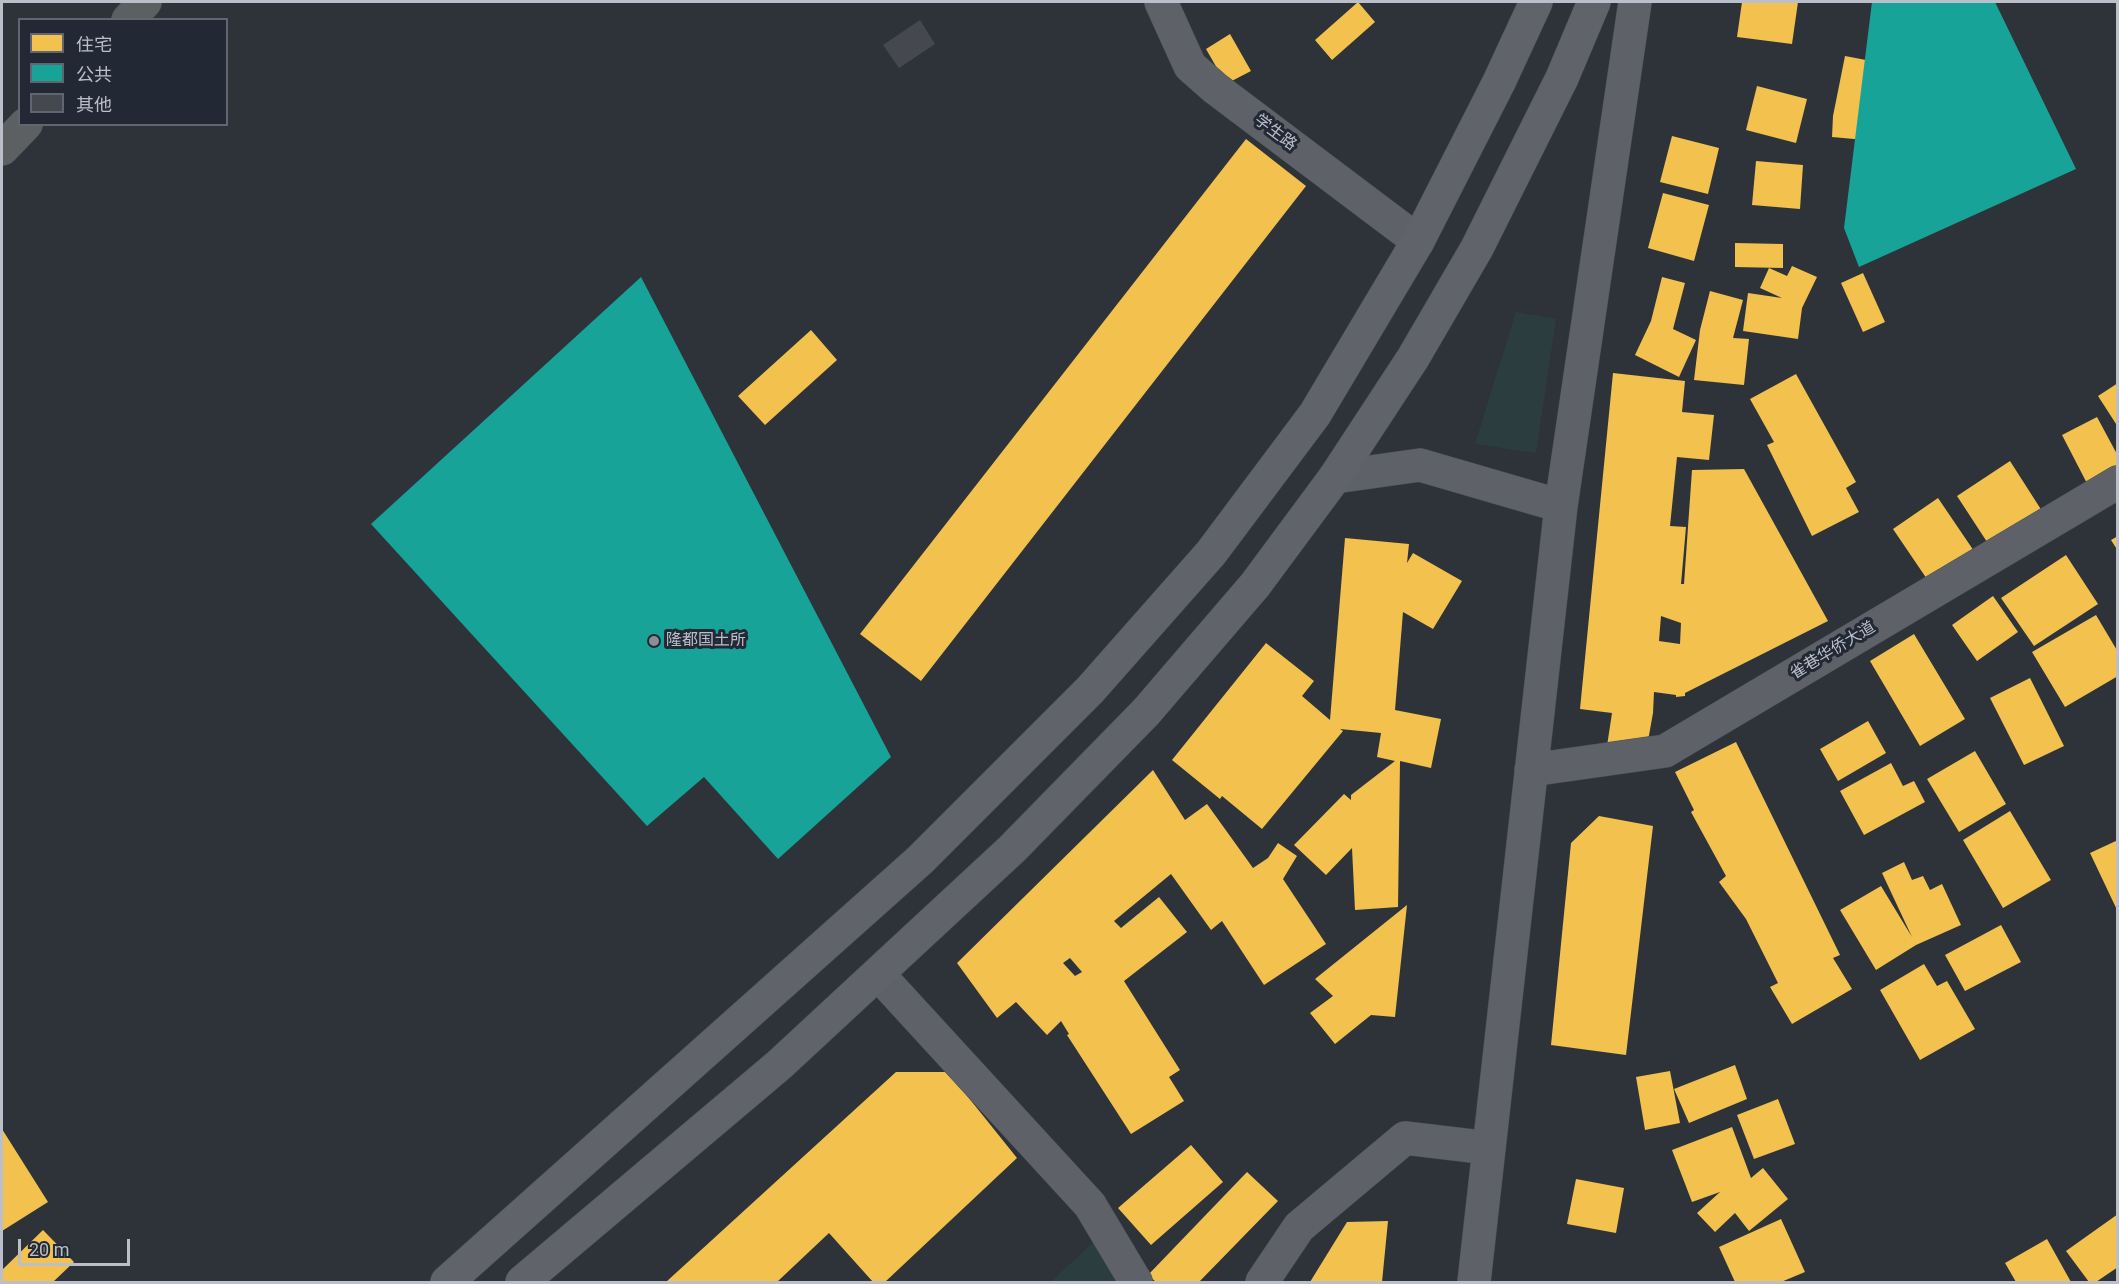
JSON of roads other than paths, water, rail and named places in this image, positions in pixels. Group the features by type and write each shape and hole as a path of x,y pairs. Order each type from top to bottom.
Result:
{"highway":[{"path":"130,18 145,2"},
{"path":"2,149 24,126"}],"main road":[{"path":"447,1282 920,860 1090,690 1211,553 1315,414 1418,241 1499,82 1536,2"},
{"path":"522,1282 779,1065 1012,849 1146,712 1255,585 1335,477 1413,358 1477,248 1562,78 1594,2"}],"street":[{"name":"学生路","path":"1161,2 1190,66 1215,88 1418,241"},
{"path":"1474,1282 1561,506 1635,2"},
{"path":"1335,477 1420,465 1561,506"},
{"name":"雀巷华侨大道","path":"1531,770 1665,751 2118,482"},
{"path":"878,974 1090,1205 1136,1282"},
{"path":"1262,1282 1299,1227 1405,1138 1489,1148"}],"place":[{"name":"隆都国土所","path":"654,641"}]}
